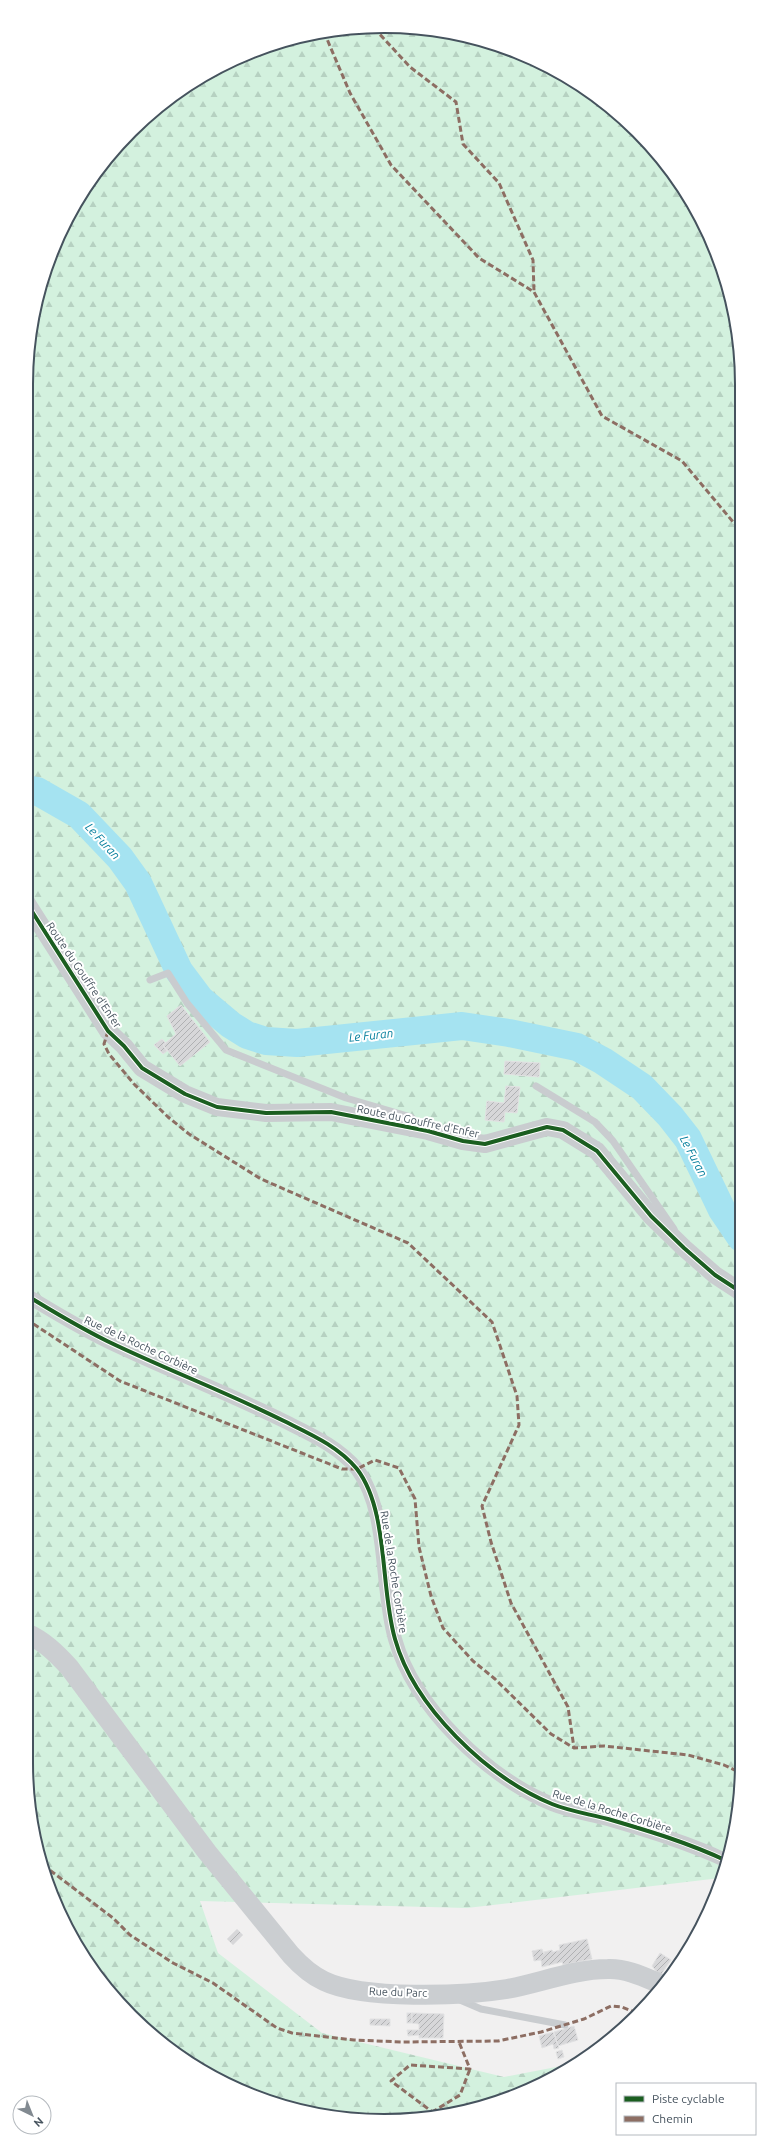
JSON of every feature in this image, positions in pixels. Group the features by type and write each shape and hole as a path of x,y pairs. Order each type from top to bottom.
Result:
{"main road":[{"name":"Rue du Parc","path":"33,1636 54,1651 69,1667 181,1818 286,1950 306,1970 325,1982 372,1993 441,1993 506,1989 583,1972 609,1969 645,1978 657,1983"}],"street":[{"name":"Route du Gouffre d'Enfer","path":"33,913 108,1031 124,1046 142,1068 185,1094 217,1107 266,1113 331,1112 428,1131 463,1141 485,1144 547,1127 563,1130 597,1151 651,1216 715,1276 735,1288"},
{"name":"Rue de la Roche Corbière","path":"33,1300 106,1341 262,1410 329,1443 357,1469 375,1505 395,1639 410,1676 434,1712 449,1728 510,1783 553,1804 652,1832 701,1849 722,1858"}],"lane":[{"path":"150,980 168,973 187,1003 226,1050 346,1098 411,1118 428,1131"},
{"path":"536,1086 595,1122 613,1141 666,1216 684,1248"},
{"path":"441,1993 481,2009 566,2025"}],"green space":[{"path":"384,33 430,36 475,45 497,52 539,69 560,80 579,92 615,120 648,153 662,170 676,189 699,229 723,293 732,338 734,361 735,1763 732,1809 723,1854 716,1876 715,1879 467,1908 200,1901 218,1953 322,2033 504,2077 562,2066 518,2087 475,2102 430,2111 384,2114 338,2111 293,2102 250,2087 208,2067 189,2055 153,2027 120,1994 92,1958 69,1918 52,1876 40,1831 34,1786 33,384 36,338 40,316 52,271 69,229 80,208 92,189 120,153 153,120 189,92 229,69 250,60 293,45 338,36 361,34"}],"building":[{"path":"181,1005 210,1042 180,1066 163,1045 176,1034 167,1016"},
{"path":"162,1039 166,1043 163,1045 167,1051 163,1054 154,1045"},
{"path":"505,1061 540,1063 539,1077 504,1074"},
{"path":"506,1086 520,1087 517,1113 505,1112 504,1122 485,1120 487,1101 504,1103"},
{"path":"237,1929 243,1935 233,1945 227,1939"},
{"path":"587,1939 592,1959 563,1965 562,1962 542,1967 541,1960 534,1961 532,1951 542,1949 544,1954 544,1952 552,1950 553,1952 560,1950 559,1945"},
{"path":"660,1953 671,1960 660,1976 652,1966"},
{"path":"407,2013 412,2013 412,2023 407,2023"},
{"path":"412,2013 444,2014 443,2038 419,2038 419,2035 408,2036 407,2030 419,2030 419,2024 412,2023"},
{"path":"370,2019 390,2019 390,2026 370,2025"},
{"path":"574,2026 578,2040 558,2046 554,2032"},
{"path":"553,2032 559,2048 554,2049 553,2044 542,2048 539,2036"},
{"path":"562,2050 564,2057 558,2059 556,2052"}],"waterway":[{"name":"Le Furan","path":"33,790 37,791 79,815 120,858 138,883 179,971 200,999 231,1025 247,1035 266,1041 297,1043 462,1026 509,1033 577,1047 603,1061 642,1087 670,1116 688,1139 722,1210 735,1229"}],"marked path":[{"path":"379,33 410,67 456,102 463,144 499,183 533,260 534,292"},
{"path":"327,38 350,93 391,165 479,258 534,292 602,416 682,461 735,524"},
{"path":"108,1031 104,1044 109,1054 134,1084 168,1117 189,1134 261,1179 408,1243 492,1322 517,1396 519,1425 482,1506 491,1542 511,1603 568,1707 574,1748"},
{"path":"33,1324 120,1381 342,1469 357,1469 375,1460 399,1468 415,1499 419,1547 431,1596 443,1628 473,1661 495,1679 551,1734 574,1748 604,1746 688,1755 724,1765 735,1770"},
{"path":"50,1870 113,1918 130,1935 173,1963 213,1983 277,2028 292,2033 354,2040 403,2042 498,2041 541,2032 584,2019 611,2006 622,2007 632,2011"},
{"path":"431,2111 391,2081 410,2065 470,2069 459,2042"},
{"path":"435,2110 460,2095 470,2069"}],"cycle path":[{"path":"33,913 108,1031 124,1046 142,1068 185,1094 217,1107 266,1113 331,1112 428,1131 463,1141 485,1144 547,1127 563,1130 597,1151 651,1216 715,1275 735,1288"},
{"path":"33,1299 107,1341 262,1410 304,1431 332,1447 357,1469 367,1486 374,1506 379,1528 390,1619 395,1639 405,1665 418,1690 436,1714 456,1737 479,1758 527,1792 552,1804 572,1811 608,1819 654,1833 721,1859"}]}
